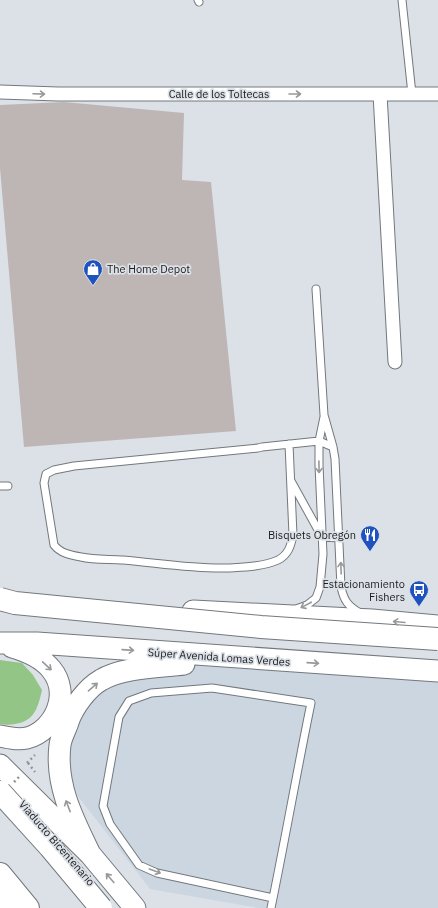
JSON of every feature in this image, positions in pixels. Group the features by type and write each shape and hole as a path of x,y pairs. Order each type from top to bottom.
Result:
{"highway":[{"path":"0,599 15,603 253,626 438,639"},
{"path":"0,609 133,625 438,648"},
{"name":"Viaducto Bicentenario","path":"0,778 114,908"},
{"path":"0,792 50,847 101,908"},
{"path":"0,801 92,908"},
{"path":"0,874 28,908"},
{"path":"0,880 21,908"}],"main road":[{"path":"0,589 49,600 146,608 372,620 438,626"},
{"path":"0,609 146,608"},
{"path":"0,643 23,650 45,663 56,677 60,685 61,695 55,716 47,727 27,738 18,739 0,736"},
{"name":"Súper Avenida Lomas Verdes","path":"0,643 37,643 438,672"},
{"path":"90,854 72,816 61,786 60,744 72,711 85,694 101,680 125,671 230,658"},
{"path":"0,765 90,854 135,908"},
{"path":"0,897 10,908"}],"street":[{"name":"Calle de los Toltecas","path":"0,92 58,94 438,94"},
{"path":"380,94 394,362"}],"lane":[{"path":"402,0 412,94"},
{"path":"316,289 324,415 333,447 340,538 341,587 344,598 350,607 372,620"},
{"path":"280,615 307,605 316,598 320,587 323,554 319,442 324,415"},
{"path":"289,444 293,535 291,545 287,553 279,559 263,565 227,568 193,567 82,557 58,550 54,545 44,483 46,474 54,470 74,466 289,444 319,442 333,447"},
{"path":"290,478 322,537"},
{"path":"0,486 8,486"},
{"path":"322,537 340,538"},
{"path":"271,908 273,898 311,703 212,688 151,693 129,701 119,717 103,806 110,824 139,865 156,873 273,898"}],"shaded area":[{"path":"293,662 438,671 438,908 259,908 150,889 77,795 66,758 76,719 102,681 173,665"}],"green space":[{"path":"0,660 22,663 33,675 42,690 37,707 27,720 10,725 0,724"}],"building":[{"path":"64,102 184,113 182,180 211,182 236,431 24,447 0,168 0,105"}],"place":[{"name":"The Home Depot","path":"93,286"},
{"name":"Bisquets Obregón","path":"370,552"},
{"name":"Estacionamiento Fishers","path":"419,607"}]}
